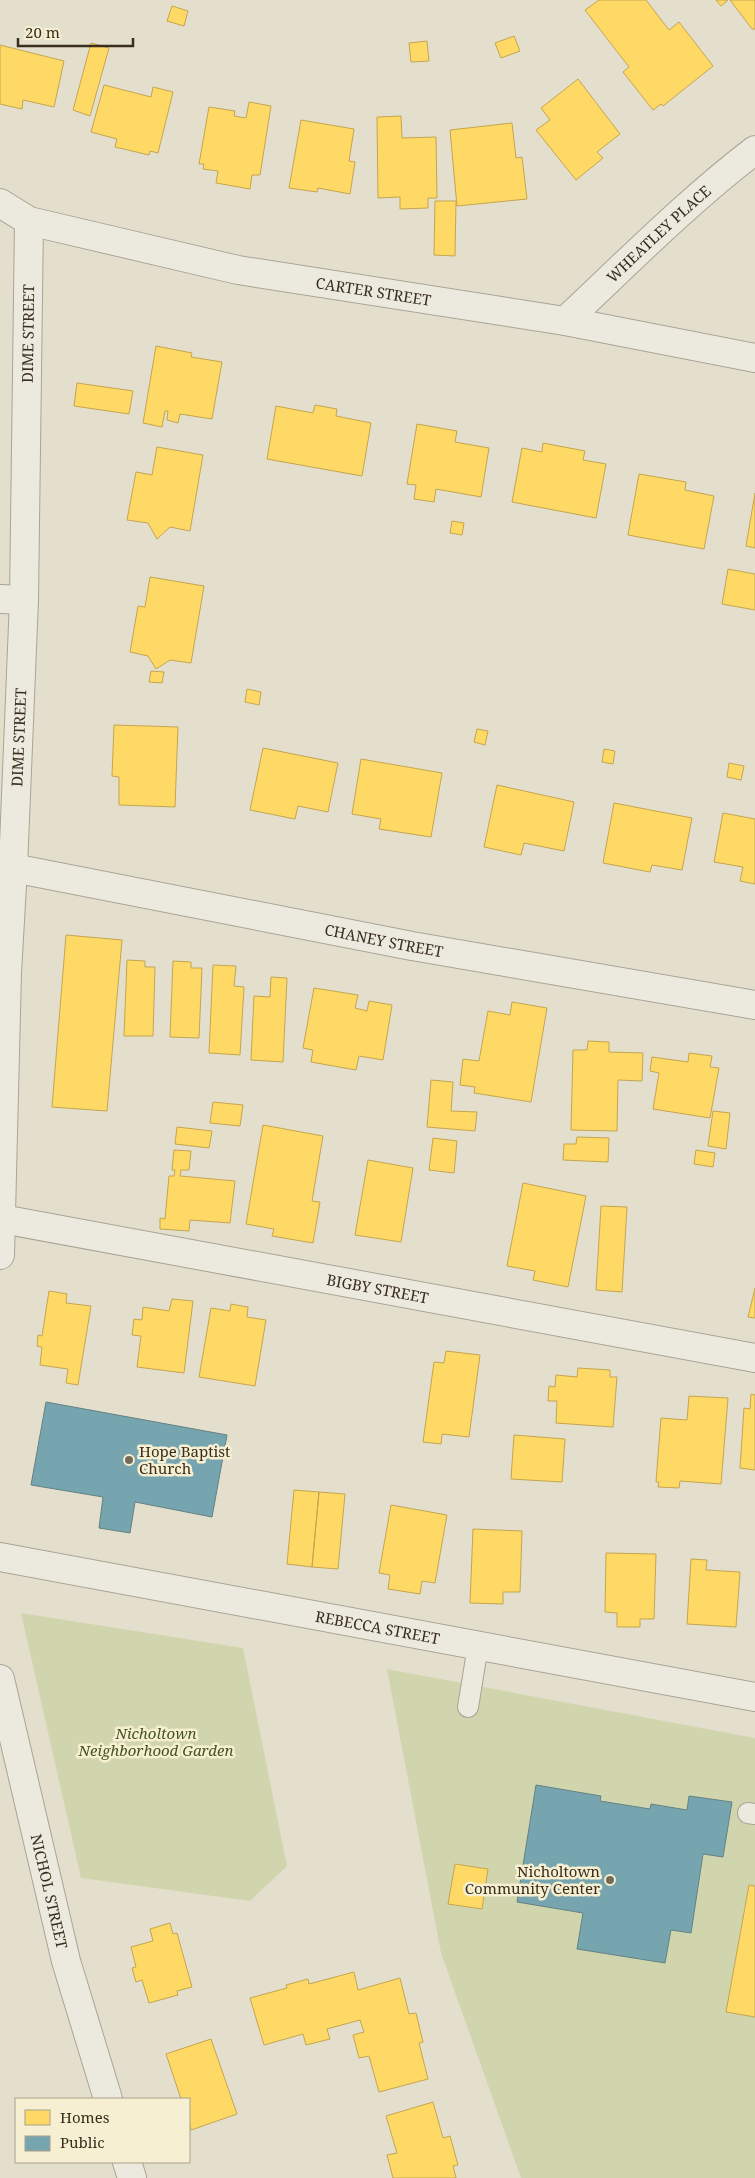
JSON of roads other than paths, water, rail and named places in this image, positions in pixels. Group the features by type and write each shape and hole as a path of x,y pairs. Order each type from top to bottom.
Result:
{"street":[{"name":"WHEATLEY PLACE","path":"565,321 652,239 733,167 755,150"},
{"name":"CARTER STREET","path":"0,203 29,221 238,270 565,321 755,358"},
{"name":"DIME STREET","path":"0,1255 2,1220 3,973 14,868 12,599 29,221"},
{"name":"CHANEY STREET","path":"14,868 412,946 755,1005"},
{"name":"BIGBY STREET","path":"2,1220 755,1358"},
{"name":"REBECCA STREET","path":"0,1557 755,1697"},
{"name":"NICHOL STREET","path":"0,1679 66,1960 108,2098"},
{"path":"127,2163 132,2178"}],"lane":[{"path":"468,1707 478,1646"}],"place":[{"name":"Hope Baptist Church","path":"129,1460"},
{"name":"Nicholtown Community Center","path":"610,1880"}],"park label":[{"name":"Nicholtown Neighborhood Garden","path":"156,1742"}]}
